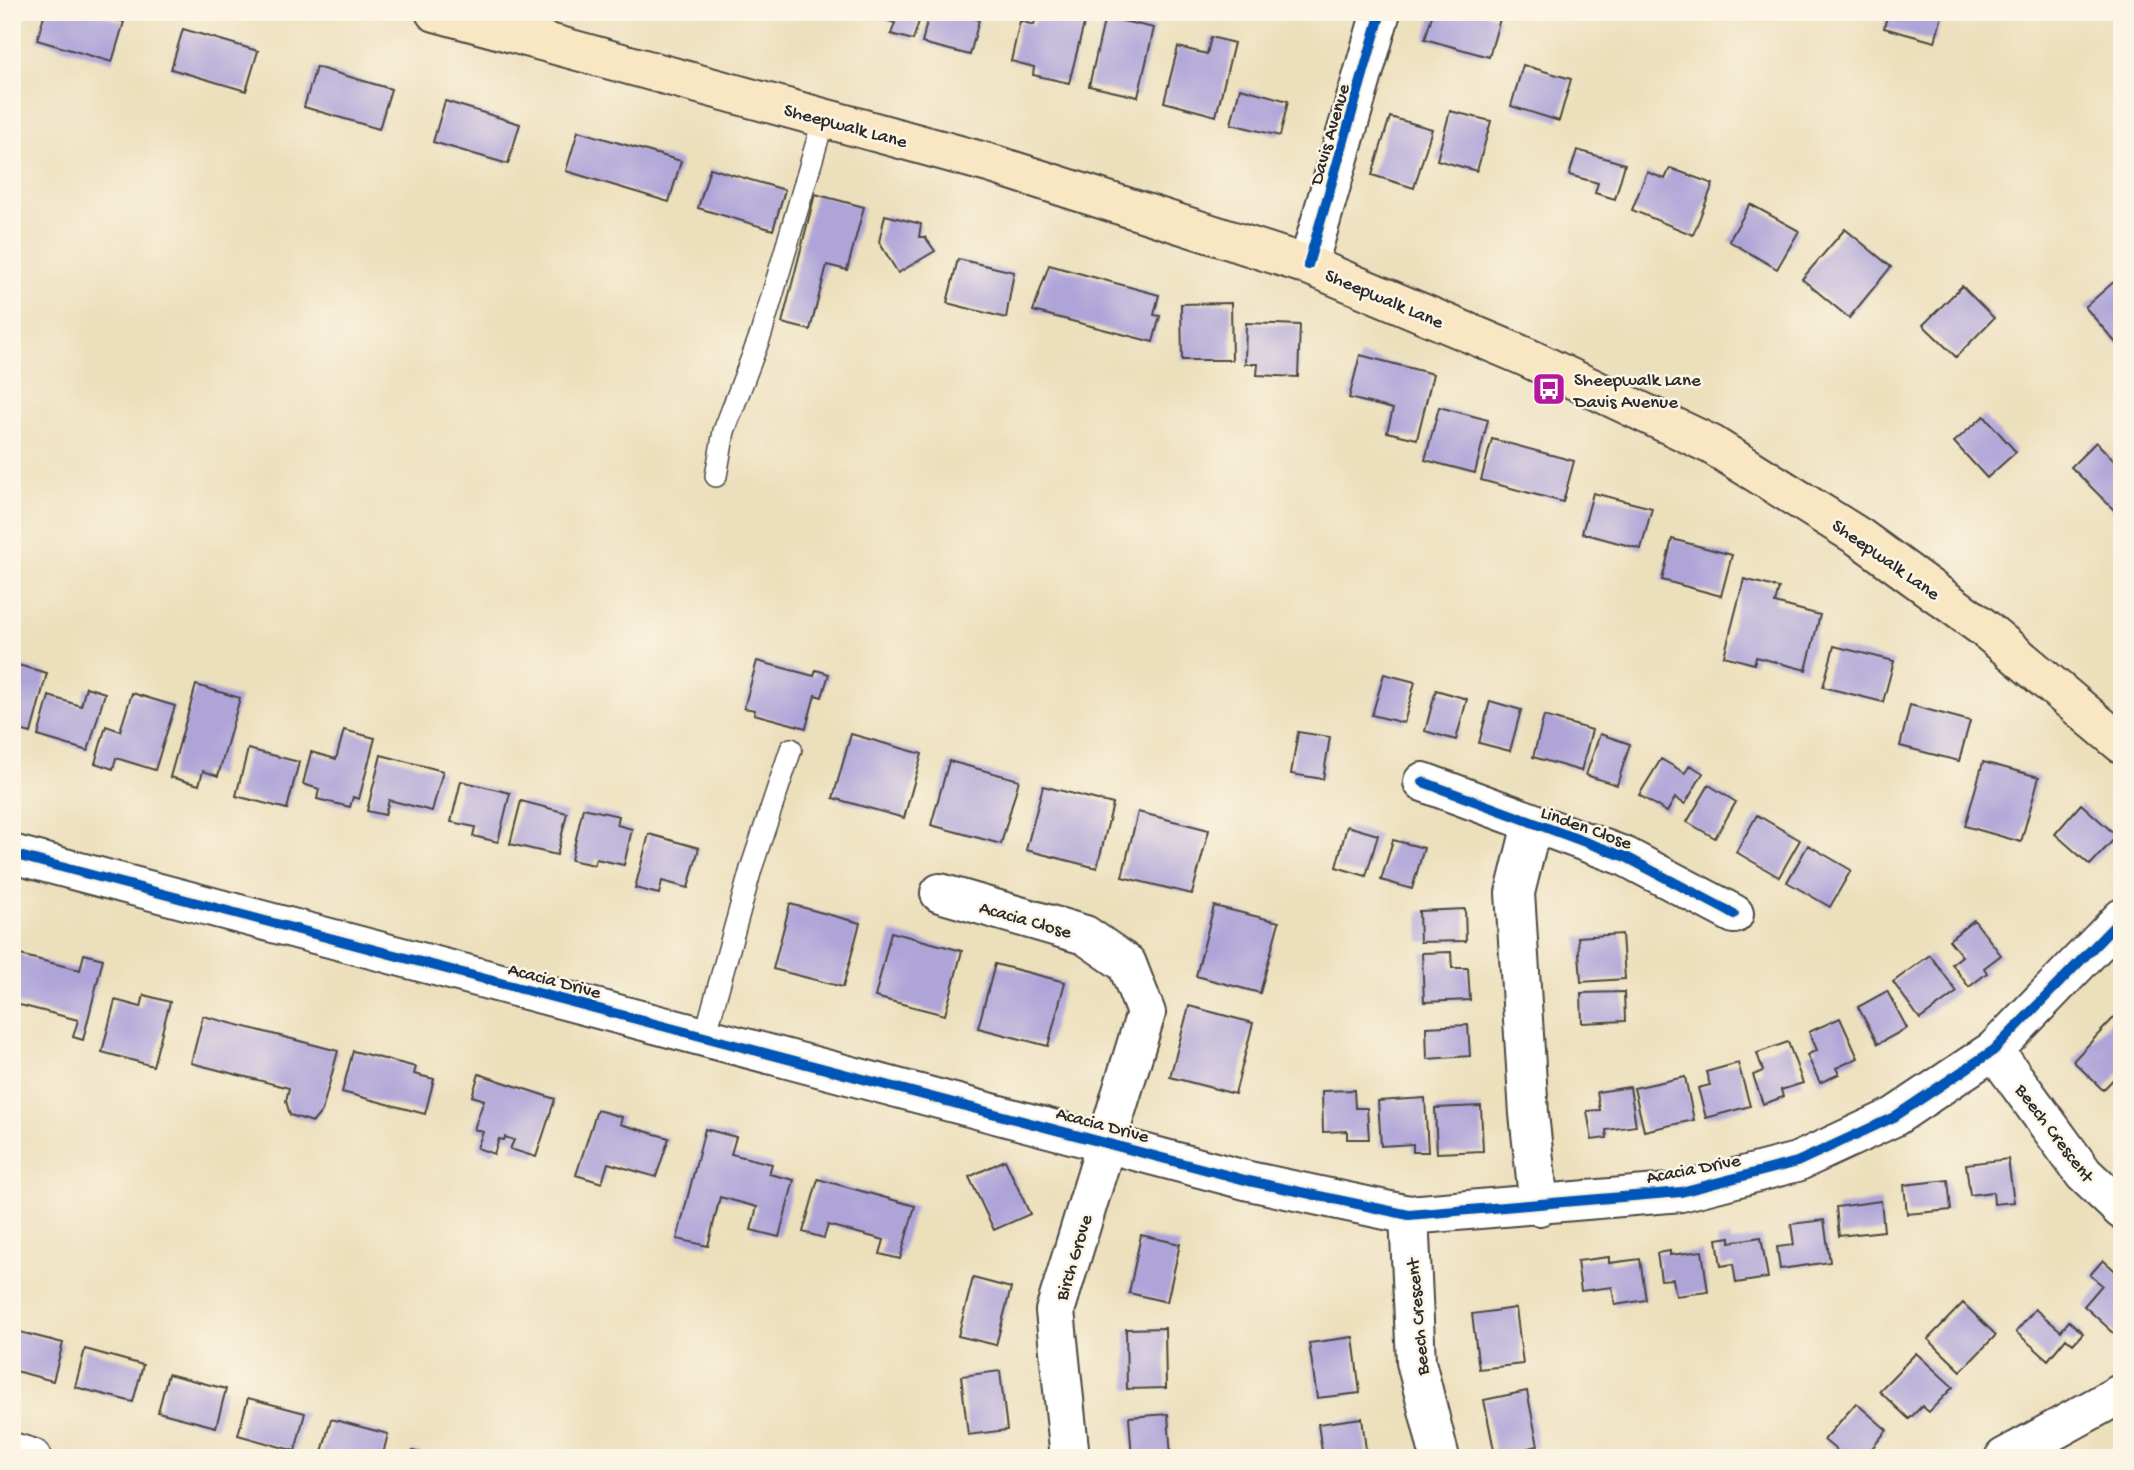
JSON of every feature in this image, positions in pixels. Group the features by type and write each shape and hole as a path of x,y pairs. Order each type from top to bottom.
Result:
{"main road":[{"name":"Sheepwalk Lane","path":"435,12 539,26 824,118 992,164 1308,265 1526,357 1713,444 1859,537 1974,620 2122,744"}],"street":[{"name":"Davis Avenue","path":"1308,265 1381,12"},
{"name":"Linden Close","path":"1423,782 1626,857 1734,914"},
{"name":"Linden Close","path":"1532,824 1515,893 1529,1114 1539,1206"},
{"name":"Acacia Drive","path":"12,854 1249,1181 1409,1215 1681,1192 1797,1162 1894,1117 1994,1050 2122,918"},
{"name":"Acacia Close","path":"940,892 1084,935 1127,964 1146,1013 1108,1142"},
{"name":"Beech Crescent","path":"1994,1050 2084,1174 2122,1210"},
{"name":"Birch Grove","path":"1070,1458 1055,1311 1108,1142"},
{"name":"Beech Crescent","path":"1409,1215 1416,1362 1440,1458"},
{"path":"2004,1458 2122,1393"},
{"path":"12,1452 32,1458"}],"lane":[{"path":"716,476 724,431 761,334 824,118"},
{"path":"705,1036 751,869 791,749"}],"building":[{"path":"45,12 94,12 124,22 112,62 37,40"},
{"path":"882,12 922,12 913,40 891,34 895,23 880,18"},
{"path":"929,12 956,12 979,20 970,55 922,43"},
{"path":"1037,12 1056,12 1085,20 1069,83 1033,75 1034,67 1011,61 1020,21 1034,25"},
{"path":"1433,12 1484,12 1500,19 1489,57 1425,39"},
{"path":"1854,12 1871,12 1870,17"},
{"path":"1888,12 1943,12 1935,42 1884,28"},
{"path":"1105,17 1154,28 1138,97 1089,86"},
{"path":"183,29 258,51 246,91 171,69"},
{"path":"1211,37 1234,43 1216,116 1164,102 1178,47 1207,54"},
{"path":"1523,65 1571,79 1559,121 1511,106"},
{"path":"316,67 391,89 379,129 304,107"},
{"path":"1240,88 1288,101 1280,136 1231,124"},
{"path":"445,101 520,124 508,164 433,142"},
{"path":"1450,111 1491,121 1477,171 1437,160"},
{"path":"1390,117 1432,129 1414,188 1372,175"},
{"path":"578,131 681,161 669,202 566,171"},
{"path":"1577,150 1625,164 1615,199 1595,193 1598,183 1569,175"},
{"path":"710,168 785,190 773,230 698,208"},
{"path":"1670,168 1713,184 1693,235 1632,210 1647,172 1665,179"},
{"path":"815,194 864,207 847,270 827,265 810,330 782,323"},
{"path":"1750,204 1799,231 1777,269 1729,241"},
{"path":"885,215 921,224 919,237 925,237 935,251 898,273 879,242"},
{"path":"1845,229 1891,267 1849,318 1802,279"},
{"path":"958,259 1014,272 1006,318 947,303"},
{"path":"1049,265 1159,295 1154,315 1160,316 1153,342 1033,311"},
{"path":"2117,279 2122,284 2122,350 2085,307"},
{"path":"1962,286 1994,318 1956,357 1923,325"},
{"path":"1231,303 1232,360 1182,360 1181,304"},
{"path":"1246,323 1300,325 1298,377 1257,375 1258,364 1245,364"},
{"path":"1360,355 1433,374 1417,439 1387,432 1393,409 1349,398"},
{"path":"1439,407 1488,420 1475,473 1425,460"},
{"path":"1984,416 2016,452 1987,478 1954,442"},
{"path":"1492,439 1574,461 1563,502 1481,480"},
{"path":"2096,442 2122,469 2122,518 2071,467"},
{"path":"1593,493 1652,508 1641,549 1582,533"},
{"path":"1672,539 1732,555 1721,596 1662,580"},
{"path":"1744,579 1779,588 1775,603 1820,615 1806,670 1756,657 1754,664 1724,656"},
{"path":"1834,646 1894,661 1883,702 1823,687"},
{"path":"757,661 814,676 816,670 829,674 822,697 815,695 806,728 754,714 755,710 744,708"},
{"path":"18,665 47,673 31,733 12,728 12,669 16,670"},
{"path":"1384,674 1415,682 1404,723 1372,715"},
{"path":"196,685 240,698 218,776 203,771 199,785 170,777"},
{"path":"86,687 105,693 88,751 38,736 49,696 81,706"},
{"path":"1436,690 1467,699 1456,740 1425,731"},
{"path":"132,693 175,706 155,770 116,758 113,769 95,763 106,726 120,731"},
{"path":"1490,701 1521,710 1510,751 1479,743"},
{"path":"1910,705 1970,721 1959,761 1900,746"},
{"path":"1544,716 1592,730 1581,771 1533,757"},
{"path":"344,730 375,738 359,799 353,797 350,807 317,799 319,789 303,784 311,752 336,759"},
{"path":"1298,732 1330,737 1323,779 1291,774"},
{"path":"851,734 922,754 904,818 833,798"},
{"path":"1600,734 1630,744 1617,785 1586,775"},
{"path":"248,749 299,762 287,809 236,796"},
{"path":"381,755 443,771 432,811 389,800 385,815 367,811"},
{"path":"1661,759 1685,773 1690,765 1703,773 1685,804 1675,798 1667,812 1639,795"},
{"path":"949,761 1019,780 1001,844 931,825"},
{"path":"1983,762 2039,777 2021,842 1965,826"},
{"path":"461,781 510,793 498,842 473,836 475,827 451,822"},
{"path":"1709,785 1736,802 1715,838 1687,822"},
{"path":"1043,786 1113,804 1097,868 1026,850"},
{"path":"521,801 567,813 557,855 510,844"},
{"path":"2081,804 2117,836 2090,865 2055,834"},
{"path":"583,808 619,816 617,825 632,829 624,865 596,859 594,865 571,860"},
{"path":"1138,812 1209,830 1192,894 1122,877"},
{"path":"1757,815 1800,840 1779,877 1736,852"},
{"path":"1347,826 1378,835 1366,876 1336,867"},
{"path":"649,834 699,848 688,888 662,881 659,894 635,888"},
{"path":"1393,840 1424,848 1412,889 1381,880"},
{"path":"1808,845 1851,870 1830,907 1787,882"},
{"path":"790,904 860,923 843,987 773,969"},
{"path":"1214,906 1279,922 1260,993 1196,976"},
{"path":"1465,909 1466,941 1420,942 1419,911"},
{"path":"1974,920 2001,955 1984,968 1987,973 1969,987 1952,964 1962,956 1949,940"},
{"path":"891,932 962,951 945,1015 875,997"},
{"path":"1622,934 1625,979 1581,982 1578,937"},
{"path":"1451,952 1452,968 1468,968 1470,1000 1424,1002 1422,953"},
{"path":"12,953 80,970 84,954 103,959 83,1040 73,1037 78,1020 12,1003"},
{"path":"1930,955 1957,992 1920,1019 1893,982"},
{"path":"995,964 1065,982 1048,1046 978,1028"},
{"path":"1887,991 1907,1028 1878,1044 1858,1007"},
{"path":"1624,992 1625,1021 1582,1023 1581,993"},
{"path":"144,995 170,1002 153,1066 102,1052 115,1000 141,1007"},
{"path":"1189,1006 1253,1023 1235,1094 1170,1077"},
{"path":"2122,1009 2122,1070 2103,1090 2073,1061"},
{"path":"203,1016 338,1051 322,1111 313,1122 290,1115 286,1101 289,1088 191,1063"},
{"path":"1840,1018 1858,1058 1836,1068 1839,1074 1820,1083 1807,1055 1817,1050 1809,1032"},
{"path":"1468,1025 1470,1056 1427,1059 1426,1027"},
{"path":"1788,1042 1803,1083 1781,1090 1783,1097 1763,1104 1753,1075 1763,1071 1757,1053"},
{"path":"353,1051 416,1067 414,1074 434,1079 425,1114 342,1092"},
{"path":"1738,1063 1750,1106 1706,1118 1698,1088 1710,1085 1706,1072"},
{"path":"479,1074 555,1099 536,1157 510,1149 514,1140 505,1137 504,1140 499,1139 494,1154 477,1148 483,1132 474,1129 484,1100 472,1096"},
{"path":"1685,1077 1694,1120 1644,1131 1634,1088"},
{"path":"1630,1087 1636,1126 1606,1130 1607,1138 1592,1140 1587,1111 1600,1110 1597,1092"},
{"path":"1354,1090 1355,1108 1367,1108 1369,1139 1347,1139 1347,1131 1323,1132 1322,1091"},
{"path":"1425,1098 1428,1152 1413,1152 1413,1144 1381,1146 1378,1101"},
{"path":"1481,1106 1483,1151 1437,1153 1435,1108"},
{"path":"597,1110 622,1117 620,1124 669,1138 656,1177 608,1163 602,1183 576,1175"},
{"path":"705,1129 736,1137 731,1154 772,1164 769,1174 794,1180 779,1237 751,1230 757,1207 720,1197 708,1246 677,1239"},
{"path":"2008,1159 2014,1202 1994,1204 1993,1192 1970,1195 1966,1164"},
{"path":"1005,1160 1030,1214 994,1230 969,1177"},
{"path":"818,1179 915,1206 900,1259 880,1254 884,1240 828,1225 824,1238 803,1232"},
{"path":"1948,1180 1951,1210 1907,1214 1904,1185"},
{"path":"1881,1201 1884,1231 1839,1236 1836,1207"},
{"path":"1824,1220 1830,1262 1780,1269 1777,1247 1794,1245 1791,1224"},
{"path":"1141,1235 1180,1244 1167,1302 1129,1293"},
{"path":"1730,1237 1730,1242 1761,1237 1768,1278 1736,1283 1733,1264 1721,1266 1717,1239"},
{"path":"1670,1251 1670,1255 1702,1251 1708,1292 1676,1296 1673,1279 1661,1280 1657,1253"},
{"path":"1609,1257 1609,1263 1640,1259 1646,1300 1615,1305 1612,1287 1581,1291 1577,1261"},
{"path":"2103,1260 2122,1277 2122,1326 2115,1334 2084,1306 2102,1285 2090,1275"},
{"path":"973,1278 1011,1288 996,1345 958,1336"},
{"path":"1963,1303 1996,1335 1961,1371 1928,1339"},
{"path":"1516,1308 1523,1364 1479,1369 1472,1314"},
{"path":"2035,1309 2061,1331 2069,1321 2083,1333 2073,1344 2066,1338 2048,1360 2016,1332"},
{"path":"1165,1328 1166,1388 1127,1389 1126,1329"},
{"path":"12,1330 63,1343 53,1381 12,1370"},
{"path":"1353,1337 1360,1393 1317,1398 1309,1343"},
{"path":"85,1349 143,1365 133,1402 75,1387"},
{"path":"1916,1353 1953,1387 1929,1412 1922,1406 1909,1419 1879,1391"},
{"path":"1000,1371 1007,1430 968,1435 961,1376"},
{"path":"168,1374 226,1389 216,1427 158,1412"},
{"path":"1527,1391 1538,1446 1495,1455 1484,1400"},
{"path":"248,1398 305,1413 295,1451 238,1435"},
{"path":"1856,1403 1887,1430 1864,1458 1846,1458 1824,1440"},
{"path":"1168,1414 1171,1458 1132,1458 1129,1417"},
{"path":"1362,1418 1367,1458 1323,1458 1318,1424"},
{"path":"331,1419 388,1434 382,1458 321,1456"},
{"path":"413,1451 433,1457 433,1458 411,1458"}],"cycle path":[{"path":"1308,265 1381,12"},
{"path":"1423,782 1626,857 1734,914"},
{"path":"12,854 1249,1181 1409,1215 1681,1192 1797,1162 1894,1117 1994,1050 2122,918"}],"place":[{"name":"Sheepwalk Lane Davis Avenue","path":"1549,389"}]}
